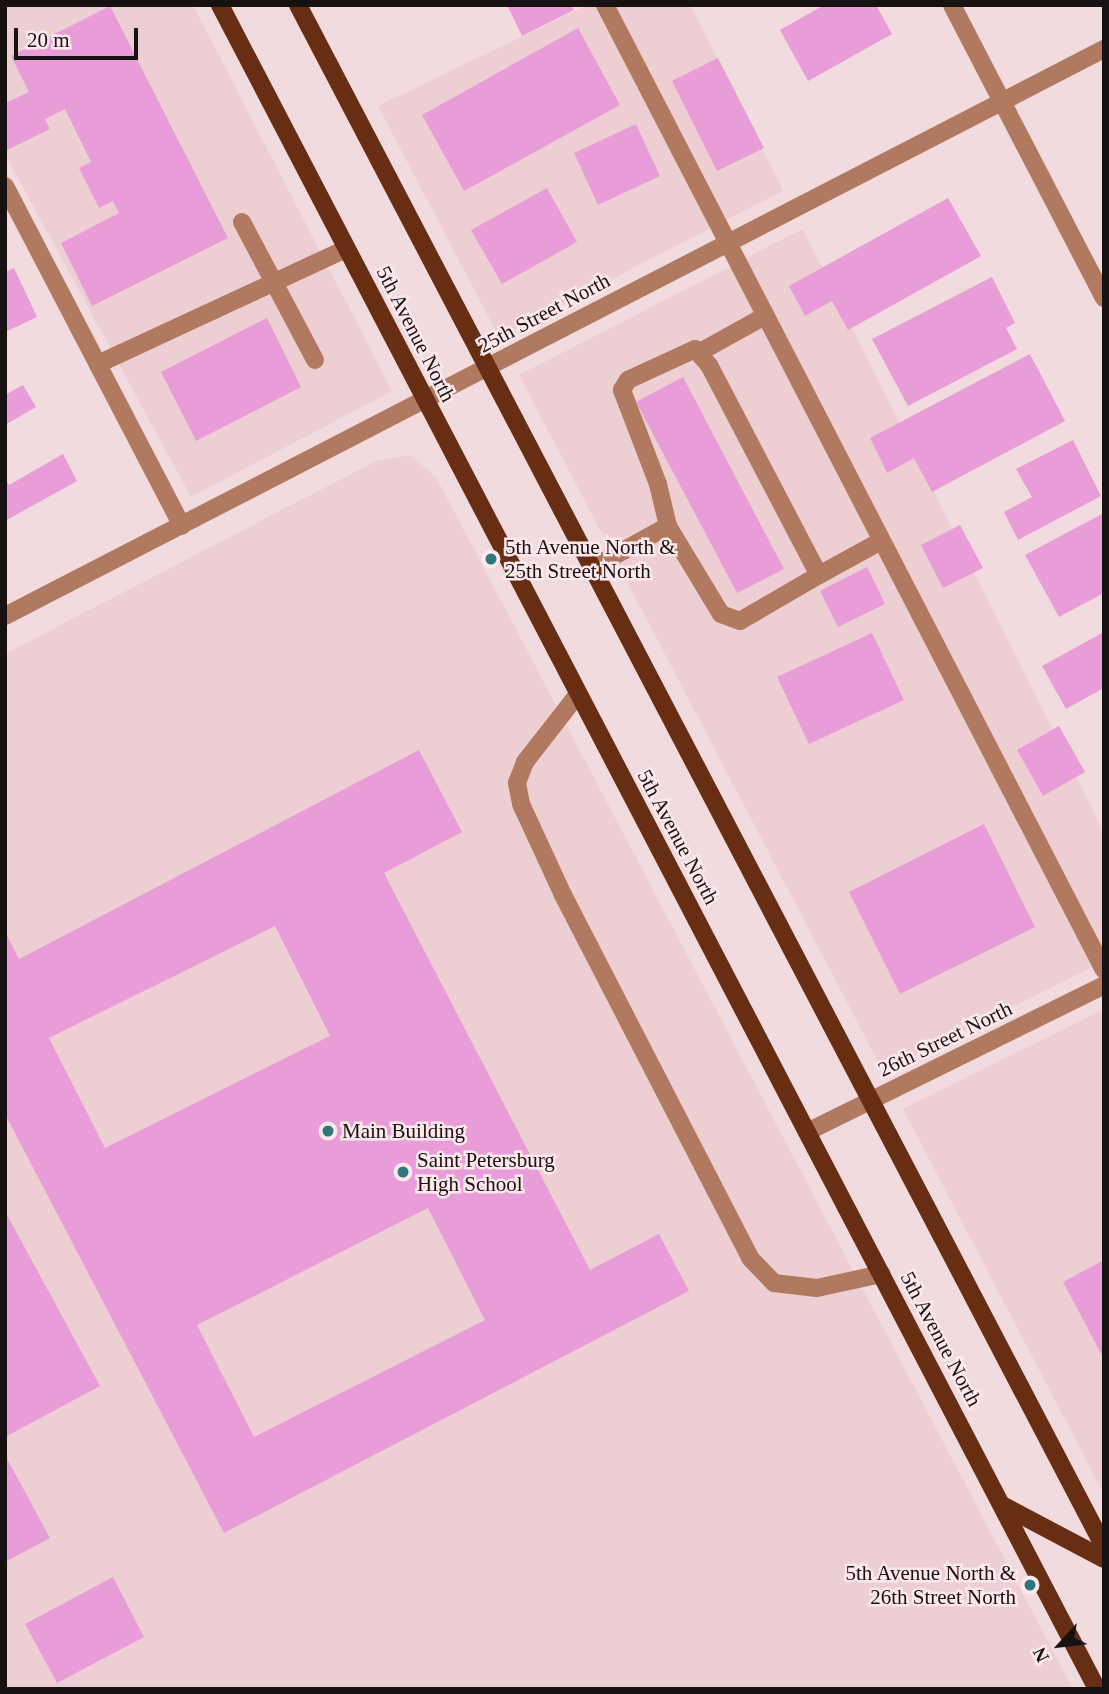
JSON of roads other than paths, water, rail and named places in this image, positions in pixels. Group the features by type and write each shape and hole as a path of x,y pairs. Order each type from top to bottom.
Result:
{"main road":[{"name":"5th Avenue North","path":"220,5 1097,1689"},
{"path":"298,5 1104,1547"},
{"path":"1001,1505 1104,1559"}],"street":[{"path":"605,5 1104,970"},
{"path":"952,5 1104,298"},
{"name":"25th Street North","path":"5,616 1104,49"},
{"path":"5,186 182,526"},
{"path":"242,222 315,360"},
{"path":"98,363 346,249"},
{"path":"765,316 700,352 688,351 628,380 622,390 658,484 668,526 721,614 740,621 881,541"},
{"path":"700,352 819,575"},
{"path":"592,568 668,526"},
{"path":"578,694 525,762 517,783 521,804 563,895 750,1258 774,1283 817,1288 881,1273"},
{"name":"26th Street North","path":"807,1132 1104,985"}],"place":[{"name":"5th Avenue North & 25th Street North","path":"491,559"},
{"name":"Main Building","path":"328,1131"},
{"name":"Saint Petersburg High School","path":"403,1172"},
{"name":"5th Avenue North & 26th Street North","path":"1030,1585"}]}
